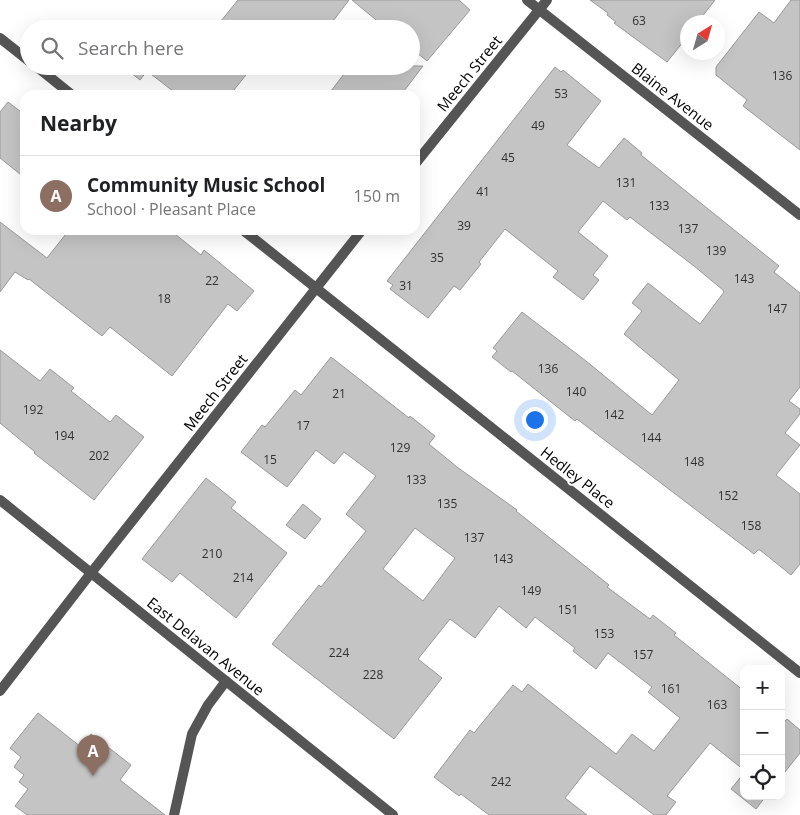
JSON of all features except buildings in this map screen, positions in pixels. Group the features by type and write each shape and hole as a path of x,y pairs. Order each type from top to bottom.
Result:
{"street":[{"name":"Blaine Avenue","path":"527,0 800,215"},
{"name":"Meech Street","path":"420,158 547,0"},
{"path":"0,38 20,54"},
{"path":"47,75 66,90"},
{"name":"Hedley Place","path":"249,235 800,673"},
{"name":"Meech Street","path":"0,691 358,235"},
{"name":"East Delavan Avenue","path":"0,500 393,815"},
{"path":"174,815 192,734 208,705 226,681"}],"place":[{"name":"Community Music School","path":"93,776"}]}
